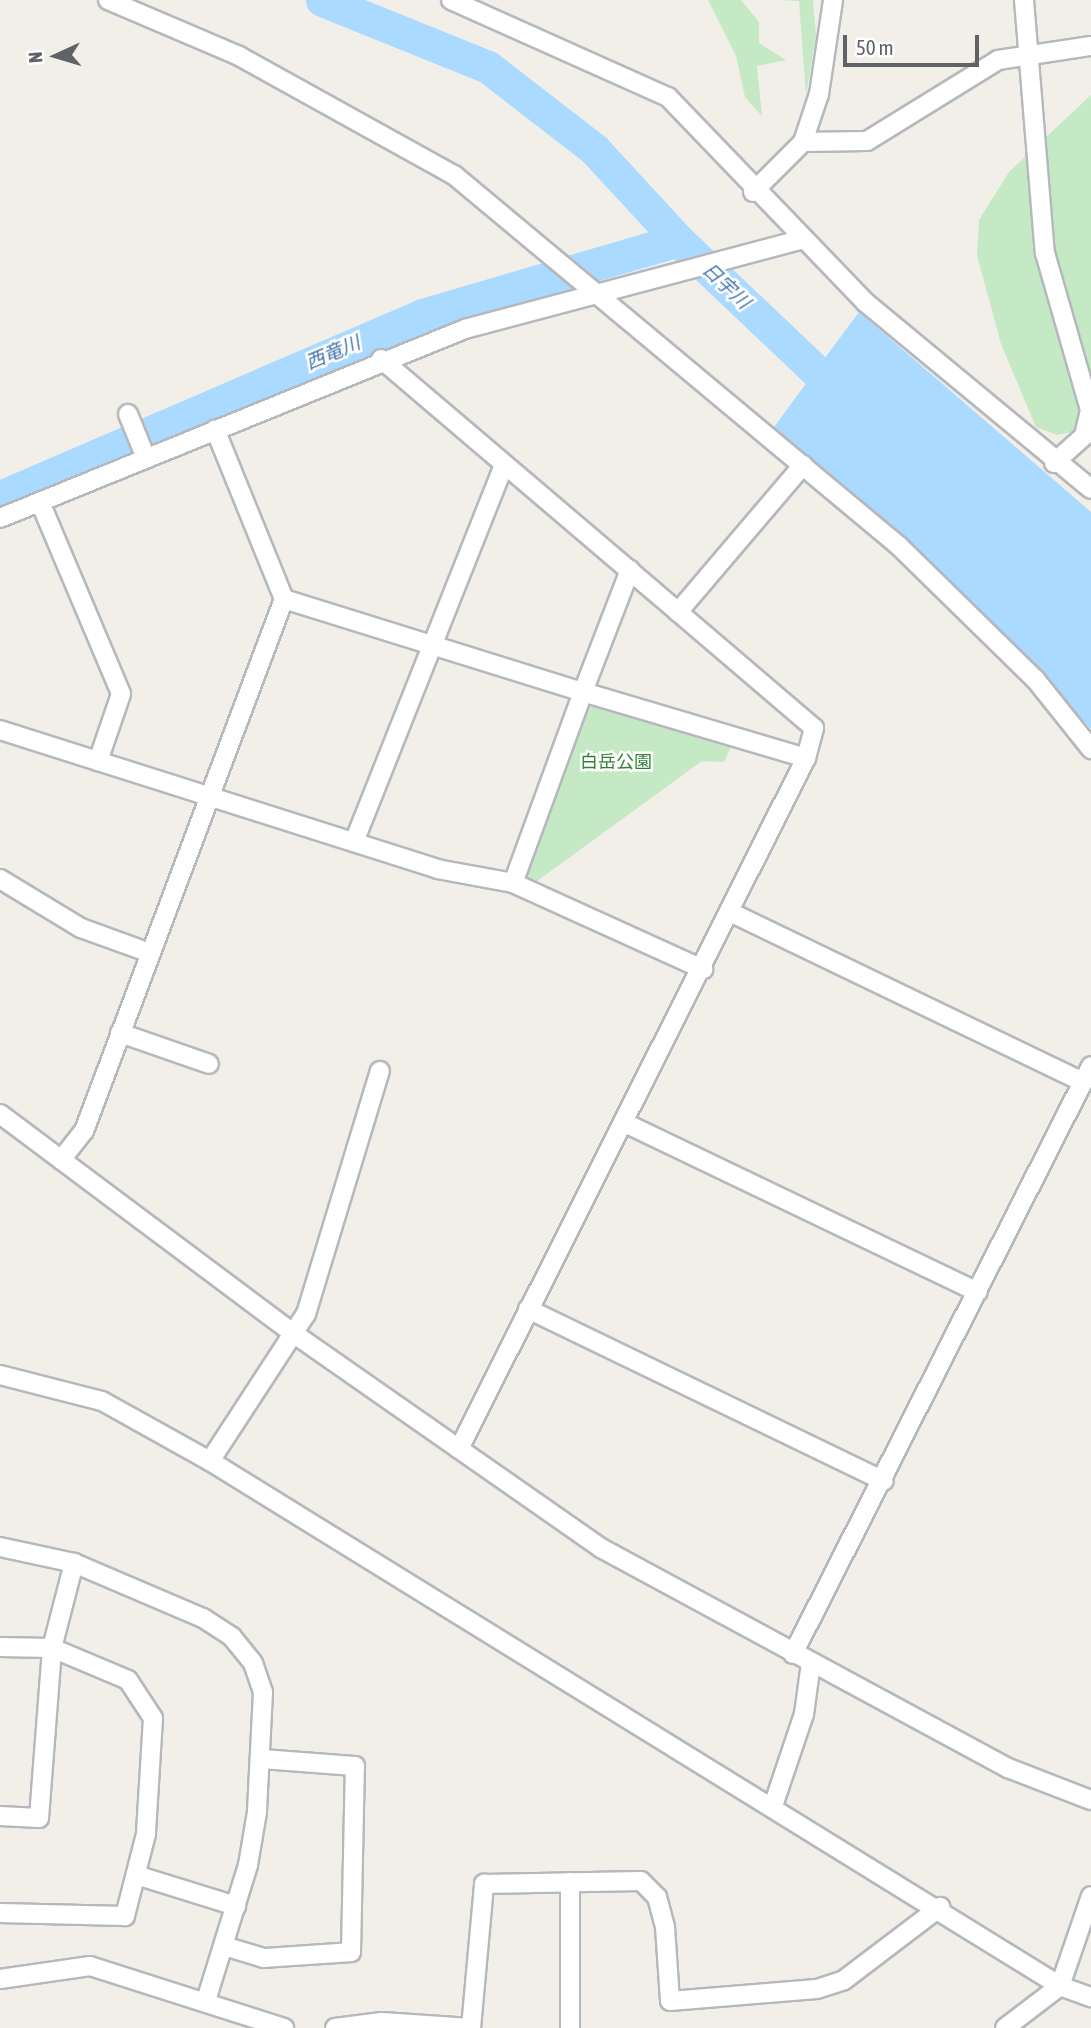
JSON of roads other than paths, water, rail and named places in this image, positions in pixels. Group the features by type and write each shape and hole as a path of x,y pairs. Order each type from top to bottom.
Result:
{"street":[{"path":"108,0 239,56 373,125 454,175 553,252 580,278 599,291 899,546 1035,679 1091,750"},
{"path":"451,0 668,97 798,240 865,302 1054,463 1091,489"},
{"path":"753,192 803,142 819,94 833,0"},
{"path":"1024,0 1045,253 1090,412 1084,436 1054,463"},
{"path":"803,142 866,141 965,76 1030,54 1091,46"},
{"path":"0,518 40,502 144,452 215,429 381,359 599,291 798,240"},
{"path":"381,359 814,728 806,758 732,913 459,1448"},
{"path":"129,416 144,452"},
{"path":"61,1160 84,1131 285,598 215,429"},
{"path":"678,612 803,464"},
{"path":"354,842 504,466"},
{"path":"40,502 121,694 98,761"},
{"path":"513,883 630,570"},
{"path":"285,598 583,692 806,758"},
{"path":"0,730 436,869 513,883 704,969"},
{"path":"0,879 81,928 150,953"},
{"path":"732,913 1087,1074 884,1481 793,1654"},
{"path":"120,1033 209,1065"},
{"path":"210,1461 306,1314 380,1071"},
{"path":"0,1114 293,1333 601,1548 1008,1768 1091,1800"},
{"path":"625,1123 978,1292"},
{"path":"528,1309 884,1481"},
{"path":"0,1375 102,1401 210,1461 940,1907 1060,1986 1091,1997"},
{"path":"0,1546 74,1563 203,1618 232,1637 253,1663 262,1692 261,1759 236,1906 206,2001"},
{"path":"0,1816 39,1818 52,1648 74,1563"},
{"path":"0,1647 52,1648 128,1680 153,1718 146,1834 125,1916 0,1913"},
{"path":"773,1806 804,1714 811,1662"},
{"path":"224,1946 264,1958 351,1952 355,1766 261,1759"},
{"path":"136,1875 236,1906"},
{"path":"335,2028 382,2022 471,2028 484,1884 641,1881 657,1897 670,2001 817,1989 844,1980 940,1907"},
{"path":"570,1882 570,2028"},
{"path":"1005,2028 1060,1986 1091,1896"},
{"path":"0,1979 90,1966 285,2028"}],"water":[{"path":"859,312 1091,512 1091,729 988,617 774,427"}],"waterway":[{"name":"日宇川","path":"322,0 488,67 594,149 678,240 849,402"},
{"name":"西竜川","path":"0,497 422,315 678,240"}],"park label":[{"name":"白岳公園","path":"616,762"}]}
